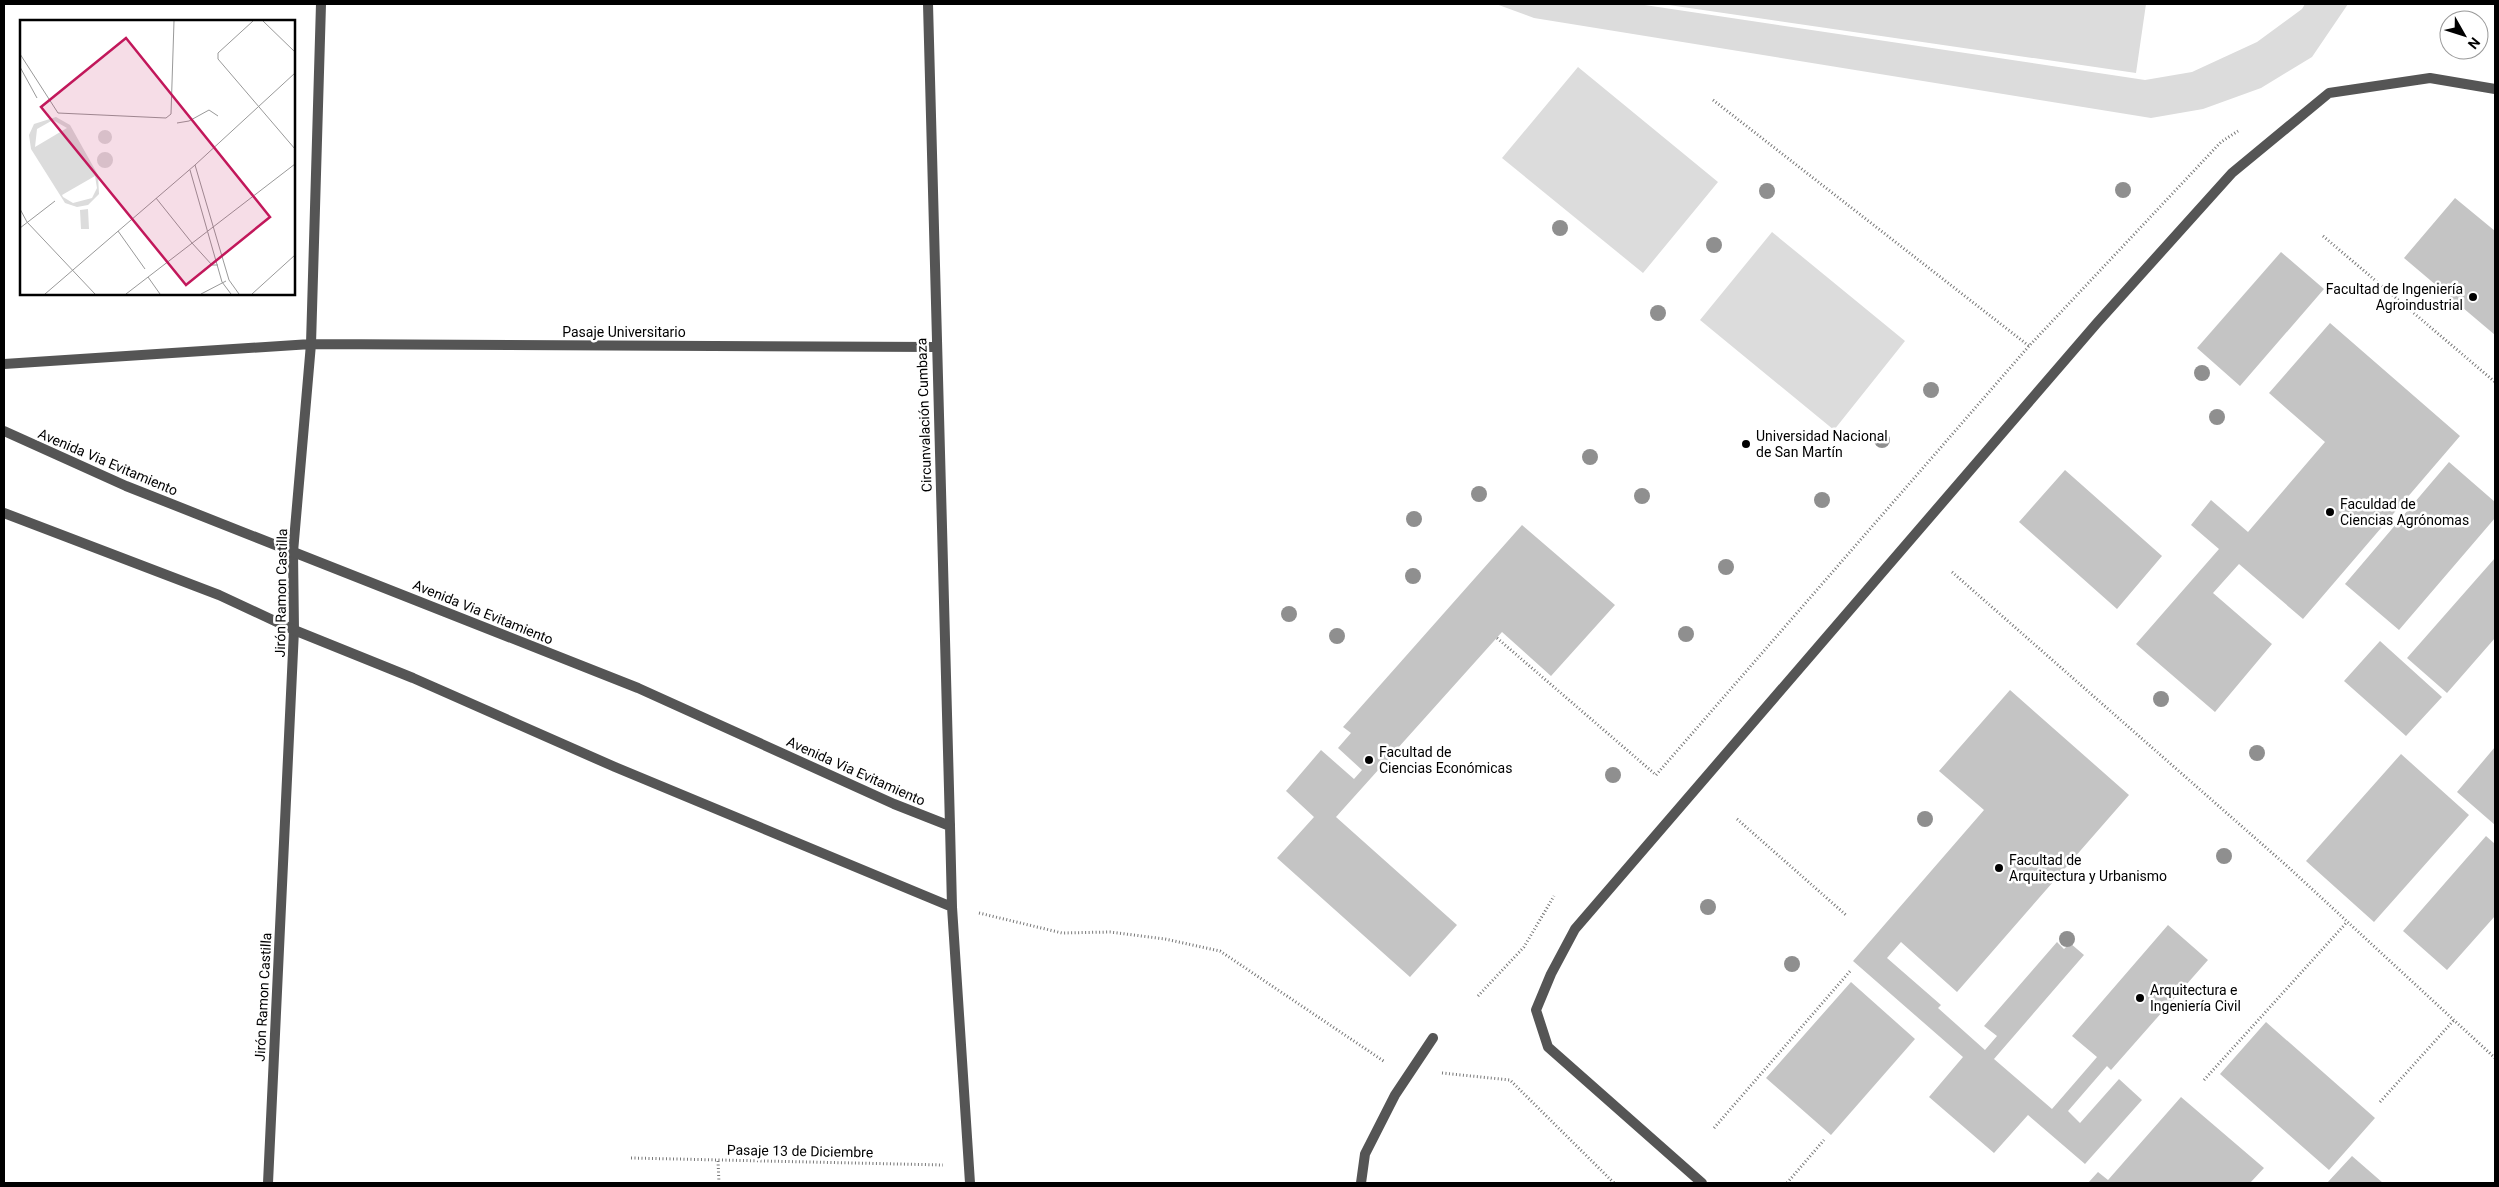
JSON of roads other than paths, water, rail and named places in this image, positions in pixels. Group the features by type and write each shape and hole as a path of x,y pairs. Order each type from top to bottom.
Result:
{"street":[{"name":"Jirón Ramon Castilla","path":"268,1183 294,630 294,552 311,344 321,4"},
{"name":"Circunvalación Cumbaza","path":"928,4 952,906 970,1183"},
{"path":"1702,1183 1548,1048 1536,1010 1551,974 1575,929 2097,323 2232,173 2329,93 2430,78 2495,89"},
{"name":"Pasaje Universitario","path":"311,344 936,347"},
{"path":"4,364 311,344"},
{"name":"Avenida Via Evitamiento","path":"4,431 126,486 638,688 894,804 950,826"},
{"path":"4,513 219,595 294,630 412,678 615,768 952,906"},
{"path":"1360,1183 1365,1154 1396,1094 1433,1038"}],"place":[{"name":"Facultad de Ingeniería Agroindustrial","path":"2473,297"},
{"name":"Universidad Nacional de San Martín","path":"1746,444"},
{"name":"Faculdad de Ciencias Agrónomas","path":"2330,512"},
{"name":"Facultad de Ciencias Económicas","path":"1369,760"},
{"name":"Facultad de Arquitectura y Urbanismo","path":"1999,868"},
{"name":"Arquitectura e Ingeniería Civil","path":"2140,998"}]}
